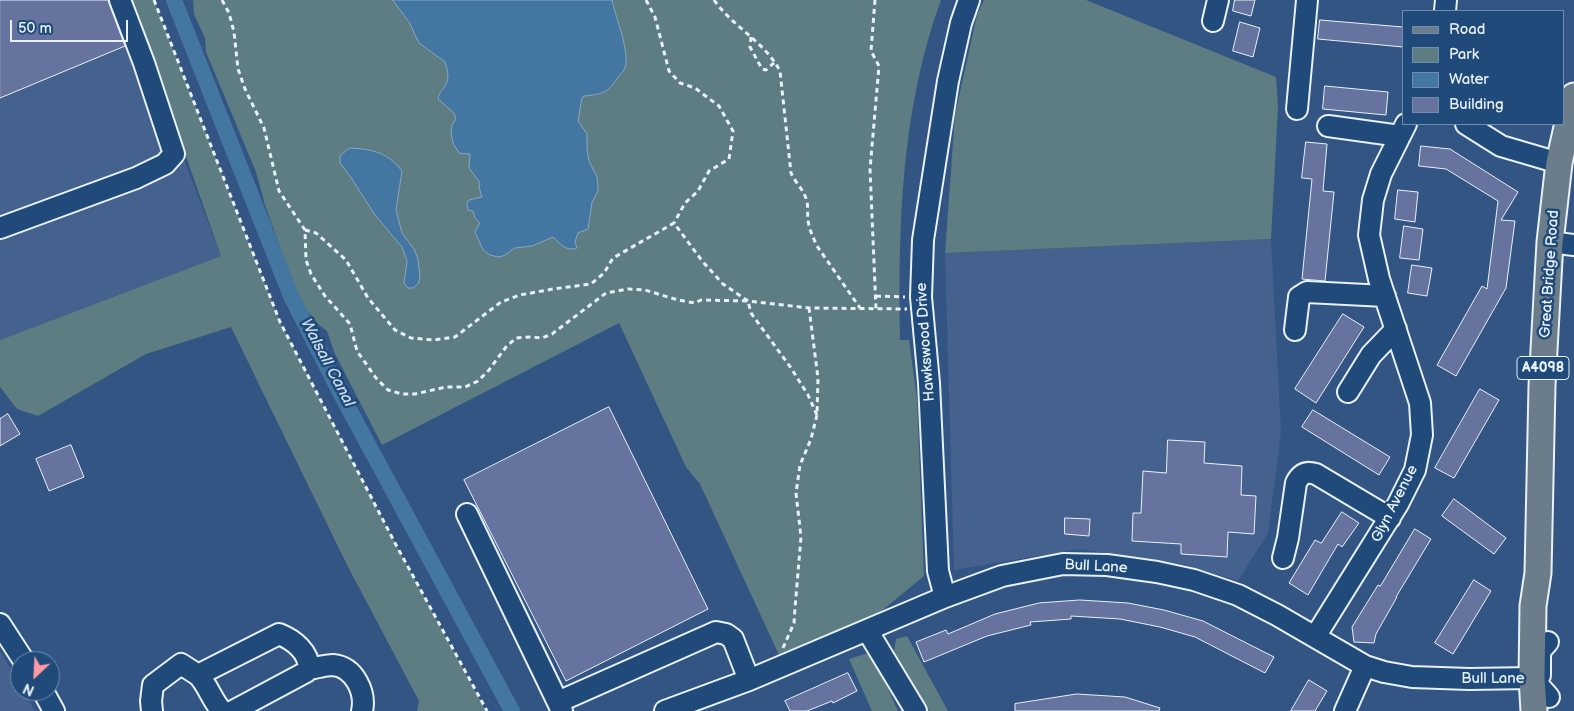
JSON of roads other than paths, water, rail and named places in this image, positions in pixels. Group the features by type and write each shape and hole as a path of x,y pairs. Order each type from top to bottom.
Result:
{"main road":[{"name":"Great Bridge Road","path":"1544,706 1532,678 1533,606 1538,572 1542,386 1562,243 1559,163 1574,96"},
{"name":"Great Bridge Road","path":"1538,572 1548,615 1544,706"}],"street":[{"path":"0,228 136,178 165,164 174,154 144,63 120,0"},
{"name":"Hawkswood Drive","path":"945,597 938,571 929,383 920,297 923,240 948,81 960,23 969,0"},
{"path":"1213,21 1218,0"},
{"path":"1297,109 1307,0"},
{"path":"1468,125 1501,146 1559,163"},
{"path":"1328,126 1403,130"},
{"name":"Glyn Avenue","path":"1315,637 1390,518 1415,470 1422,435 1420,403 1385,296 1369,235 1373,200 1381,174 1403,130"},
{"path":"1295,330 1300,297 1307,292 1385,296"},
{"path":"1348,392 1371,355 1396,328"},
{"path":"1283,558 1288,538 1296,483 1300,476 1305,473 1316,474 1390,518"},
{"path":"467,514 560,706 716,632 726,634 733,639 749,680"},
{"name":"Bull Lane","path":"665,711 749,680 945,597 1002,576 1064,564 1107,565 1174,575 1238,595 1366,666 1384,672 1412,677 1469,679 1532,678 1540,675 1540,652 1548,642"},
{"path":"0,624 18,651"},
{"path":"867,630 916,711"},
{"path":"198,674 279,634 292,641 307,655 309,669"},
{"path":"152,711 153,685 181,664 198,674 205,682 216,704 222,711"},
{"path":"233,711 309,669 334,665 351,674 358,683 364,702 362,711"},
{"path":"1345,711 1366,666"}],"water":[{"path":"393,0 612,0 625,46 626,64 624,71 608,89 604,92 582,98 578,121 587,134 589,161 597,177 598,191 592,202 588,229 578,233 575,242 577,248 566,248 553,237 532,246 515,248 498,257 490,255 483,250 475,232 480,223 475,218 473,211 468,210 467,203 469,200 482,197 479,187 480,183 469,168 470,154 459,153 453,143 451,133 452,125 456,119 454,113 438,99 448,78 445,62 419,43 409,22"},
{"path":"350,148 366,149 379,153 391,160 402,171 396,210 402,233 414,249 418,259 420,278 418,284 413,288 408,288 404,283 407,261 402,247 375,215 340,163 340,156"}],"waterway":[{"name":"Walsall Canal","path":"174,0 291,296 343,398 512,711"}]}
